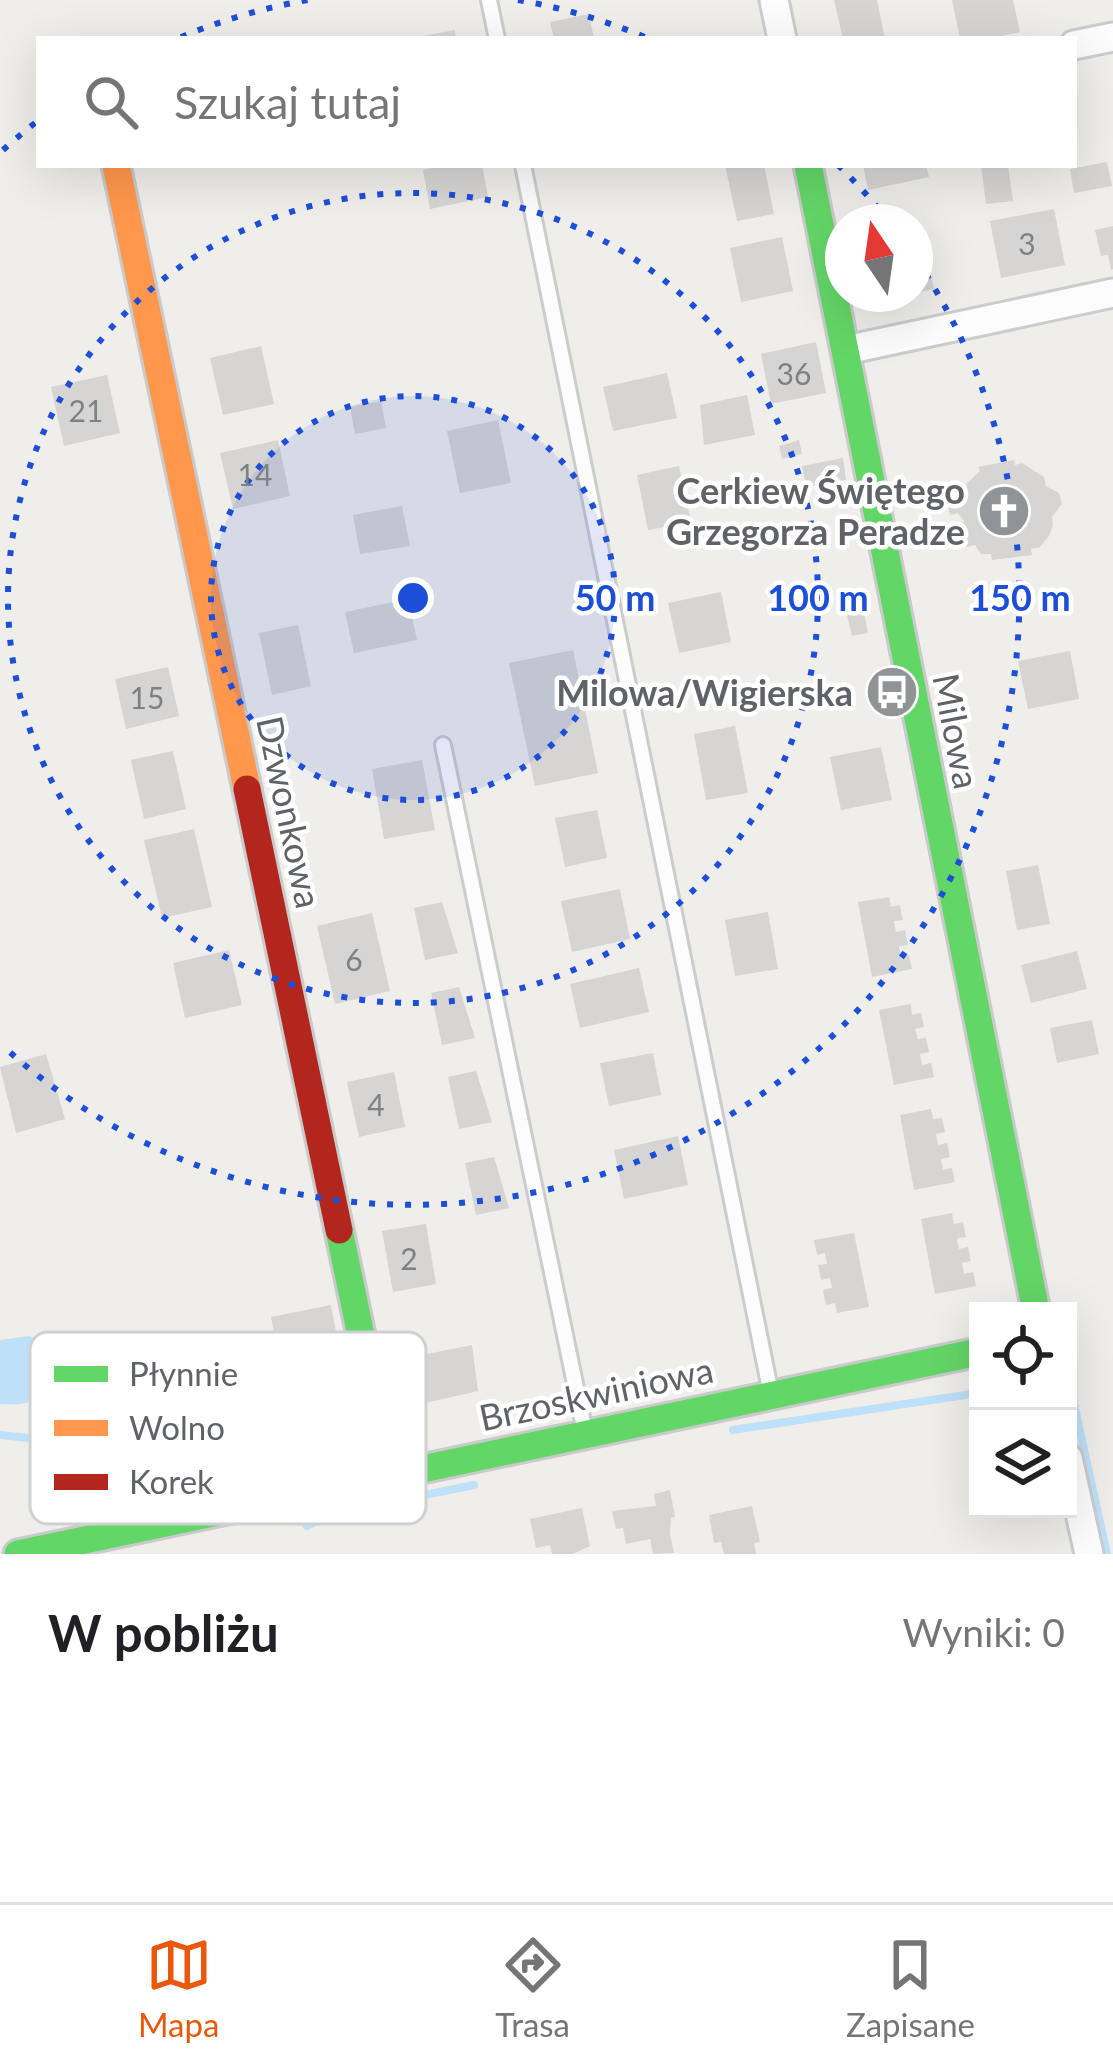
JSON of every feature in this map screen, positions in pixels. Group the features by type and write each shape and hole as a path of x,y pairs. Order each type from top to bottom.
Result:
{"street":[{"path":"774,0 781,36"},
{"path":"1077,44 1113,37"},
{"name":"Dzwonkowa","path":"117,168 360,1332"},
{"name":"Milowa","path":"809,168 1034,1302"},
{"path":"846,350 1113,293"},
{"name":"Brzoskwiniowa","path":"426,1466 969,1354"},
{"path":"1077,1499 1089,1554"},
{"name":"Brzoskwiniowa","path":"18,1554 158,1524"}],"lane":[{"path":"489,0 496,36"},
{"path":"524,168 771,1394"},
{"path":"443,745 585,1432"}],"water":[{"path":"30,1336 29,1402 0,1404 0,1340"}],"building":[{"path":"834,0 877,0 884,36 842,36"},
{"path":"952,0 1013,0 1020,32 959,36"},
{"path":"589,14 593,36 553,36 550,22"},
{"path":"455,30 456,36 423,36"},
{"path":"1107,162 1112,186 1074,193 1070,169"},
{"path":"483,168 488,197 430,209 423,170"},
{"path":"726,168 765,168 774,214 737,221"},
{"path":"864,168 927,168 929,177 868,190"},
{"path":"981,168 1008,168 1013,201 986,204"},
{"path":"1054,209 1065,265 1001,278 990,221"},
{"path":"1113,226 1111,270 1108,255 1101,256 1095,230"},
{"path":"782,237 793,291 741,302 730,248"},
{"path":"816,342 826,393 771,404 761,354"},
{"path":"261,346 274,404 223,415 210,358"},
{"path":"667,373 677,418 613,431 603,387"},
{"path":"107,375 120,433 64,446 51,387"},
{"path":"747,395 755,435 704,445 700,405"},
{"path":"381,401 386,428 355,434 350,407"},
{"path":"498,420 511,483 460,493 447,431"},
{"path":"278,440 290,496 233,509 220,453"},
{"path":"799,440 802,454 782,459 779,446"},
{"path":"843,458 846,480 806,487 802,466"},
{"name":"Cerkiew Świętego Grzegorza Peradze","path":"1014,460 1015,465 1022,463 1044,477 1046,486 1059,493 1062,504 1052,517 1049,536 1040,547 1031,549 1032,555 992,560 991,554 981,554 975,545 966,547 964,539 954,541 952,529 961,528 964,521 958,513 950,515 948,505 959,503 958,495 966,492 978,467"},
{"path":"679,466 691,522 648,530 637,475"},
{"path":"402,506 410,546 360,554 353,515"},
{"path":"721,592 731,642 679,653 668,603"},
{"path":"408,599 417,640 354,653 345,612"},
{"path":"864,612 868,633 852,636 847,615"},
{"path":"298,625 311,686 272,695 259,633"},
{"path":"573,650 598,773 535,786 509,663"},
{"path":"1070,651 1079,699 1028,709 1018,661"},
{"path":"168,667 179,716 126,729 115,679"},
{"path":"735,726 748,793 706,800 694,734"},
{"path":"881,747 892,800 841,810 830,757"},
{"path":"173,751 186,809 144,819 131,760"},
{"path":"422,760 435,830 384,839 372,769"},
{"path":"597,810 607,858 565,867 555,818"},
{"path":"194,829 212,907 162,918 144,840"},
{"path":"1038,865 1050,924 1017,930 1006,871"},
{"path":"620,889 630,939 572,952 561,901"},
{"path":"889,897 891,907 900,905 903,920 894,921 896,932 905,930 908,945 899,946 901,957 909,955 912,969 872,977 858,902"},
{"path":"442,902 458,953 425,960 414,908"},
{"path":"768,912 778,969 735,976 725,920"},
{"path":"372,913 390,991 335,1004 317,926"},
{"path":"229,950 242,1005 185,1018 173,963"},
{"path":"1077,951 1087,989 1031,1003 1021,965"},
{"path":"639,968 649,1012 580,1028 570,984"},
{"path":"459,987 475,1038 442,1045 431,993"},
{"path":"911,1004 912,1015 921,1013 924,1027 915,1029 918,1039 926,1038 929,1052 920,1054 922,1065 931,1063 934,1077 894,1085 879,1010"},
{"path":"1092,1020 1099,1054 1057,1063 1050,1028"},
{"path":"653,1053 661,1095 609,1106 600,1063"},
{"path":"46,1054 65,1119 16,1133 0,1067"},
{"path":"476,1071 492,1122 459,1129 448,1077"},
{"path":"394,1072 405,1127 359,1137 347,1082"},
{"path":"931,1109 933,1119 942,1118 945,1132 936,1134 938,1145 947,1143 950,1157 941,1159 943,1170 952,1168 955,1182 914,1190 900,1115"},
{"path":"678,1136 688,1185 624,1199 614,1150"},
{"path":"494,1157 509,1208 476,1215 465,1163"},
{"path":"952,1213 954,1224 963,1222 966,1237 957,1238 959,1249 968,1247 971,1261 962,1263 964,1274 973,1272 976,1286 935,1294 921,1219"},
{"path":"426,1224 436,1284 393,1292 382,1231"},
{"path":"854,1233 869,1307 837,1313 835,1303 826,1305 823,1290 832,1288 830,1278 821,1280 818,1265 827,1264 825,1253 817,1255 814,1240"},
{"path":"331,1305 336,1332 274,1332 271,1317"},
{"path":"472,1345 478,1391 426,1403 426,1354"},
{"path":"670,1490 674,1553 653,1554 650,1539 626,1544 612,1511 656,1506 654,1494"},
{"path":"752,1506 760,1542 754,1543 756,1554 724,1554 721,1542 714,1543 709,1515"},
{"path":"582,1508 590,1546 573,1554 552,1554 550,1545 536,1548 530,1519"}],"waterway":[{"path":"733,1430 969,1394"},
{"path":"1075,1410 1107,1554"},
{"path":"0,1435 30,1438"},
{"path":"426,1495 474,1485"},
{"path":"306,1524 311,1524"}],"traffic: fast":[{"path":"809,168 1034,1302"},
{"path":"339,1230 360,1332"},
{"path":"426,1468 969,1354"},
{"path":"18,1554 161,1524"}],"traffic: slow":[{"path":"117,168 247,789"}],"traffic: jam":[{"path":"247,789 339,1230"}],"place":[{"name":"Cerkiew Świętego Grzegorza Peradze","path":"1004,511"},
{"name":"Milowa/Wigierska","path":"892,692"}]}
